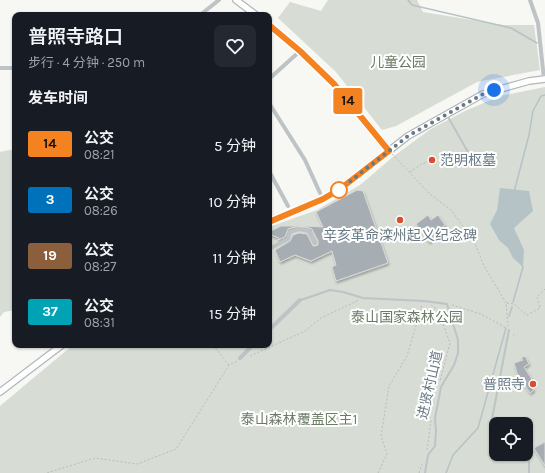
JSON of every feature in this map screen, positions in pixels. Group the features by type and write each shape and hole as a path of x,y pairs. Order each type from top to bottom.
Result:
{"main road":[{"path":"236,0 252,12"},
{"path":"272,28 300,51 334,84 389,151"},
{"path":"272,221 323,199 340,189 408,136 483,94 494,90 545,79"},
{"path":"0,392 58,348"}],"street":[{"path":"204,12 219,0"},
{"path":"530,0 538,23 545,79"},
{"path":"272,75 300,51"},
{"path":"0,68 12,68"},
{"path":"272,108 305,160 320,193"},
{"path":"272,177 288,206"},
{"path":"272,247 288,238 290,232 299,229 309,231 315,243"},
{"path":"272,327 300,300"},
{"path":"241,358 250,348"}],"lane":[{"path":"446,114 475,162 486,160 494,168"},
{"path":"300,300 330,290 363,298 424,301 448,304 458,340 458,353 454,365 441,387 435,418 436,446 428,455 425,473"},
{"path":"492,417 509,330"},
{"path":"529,461 529,473"}],"path":[{"path":"389,151 430,194 451,210 474,241 484,266 506,303 509,330"},
{"path":"410,172 429,161"},
{"path":"506,303 514,304 527,315 540,308 536,297 545,289"},
{"path":"272,346 305,332 321,318 363,298"},
{"name":"进贤村山道","path":"378,473 388,454 381,436 389,386 407,356 424,301 438,310 450,343 440,380"},
{"path":"448,304 481,314 509,330 516,337"},
{"path":"215,348 229,365"},
{"path":"250,356 268,348"},
{"path":"47,473 95,458 137,464 176,449 229,365 241,358"},
{"name":"进贤村山道","path":"426,452 432,418"},
{"path":"419,473 424,459"}],"green space":[{"name":"儿童公园","path":"328,0 417,0 423,12 503,25 534,25 540,70 477,82 396,126 382,130 336,72 278,18 290,2 321,11"},
{"name":"泰山国家森林公园","path":"545,87 545,473 0,473 0,406 69,348 272,348 272,226 317,210 360,185 394,156 431,129 465,111 500,96"},
{"path":"12,150 12,311 4,312 0,317 0,152"}],"shaded area":[{"path":"500,188 529,191 533,211 514,228 524,250 523,267 513,258 508,248 499,240 490,224 497,210"}],"building":[{"path":"357,190 363,191 388,263 336,281 332,267 336,265 332,251 311,261 295,255 280,262 275,250 290,241 293,235 299,233 307,234 313,246 318,245 318,241 312,229 303,226 323,227 316,212"},
{"path":"428,215 431,220 438,215 445,225 437,231 439,235 429,242 416,224"},
{"path":"281,226 297,226 288,229 285,237 278,240 279,238 272,235 272,230"},
{"path":"525,356 529,364 524,367 535,384 531,386 534,390 530,393 517,373 514,363 523,360 521,358"},
{"path":"545,442 545,466 534,448"}],"waterway":[{"path":"408,0 412,5 511,28 537,43"},
{"path":"514,192 529,135 533,111 541,96 545,95"},
{"path":"513,302 523,267 522,265"},
{"path":"509,316 512,307"},
{"path":"446,473 453,455 478,428 506,328"}],"bus line":[{"name":"14","path":"272,27 300,51 334,84 389,151 340,189 323,199 272,221"}],"place":[{"name":"范明枢墓","path":"432,160"},
{"name":"辛亥革命滦州起义纪念碑","path":"400,220"},
{"name":"普照寺","path":"533,384"}],"route":[{"path":"339,190 408,136 483,94 494,90"}],"park label":[{"name":"泰山森林覆盖区主1","path":"299,419"}]}
